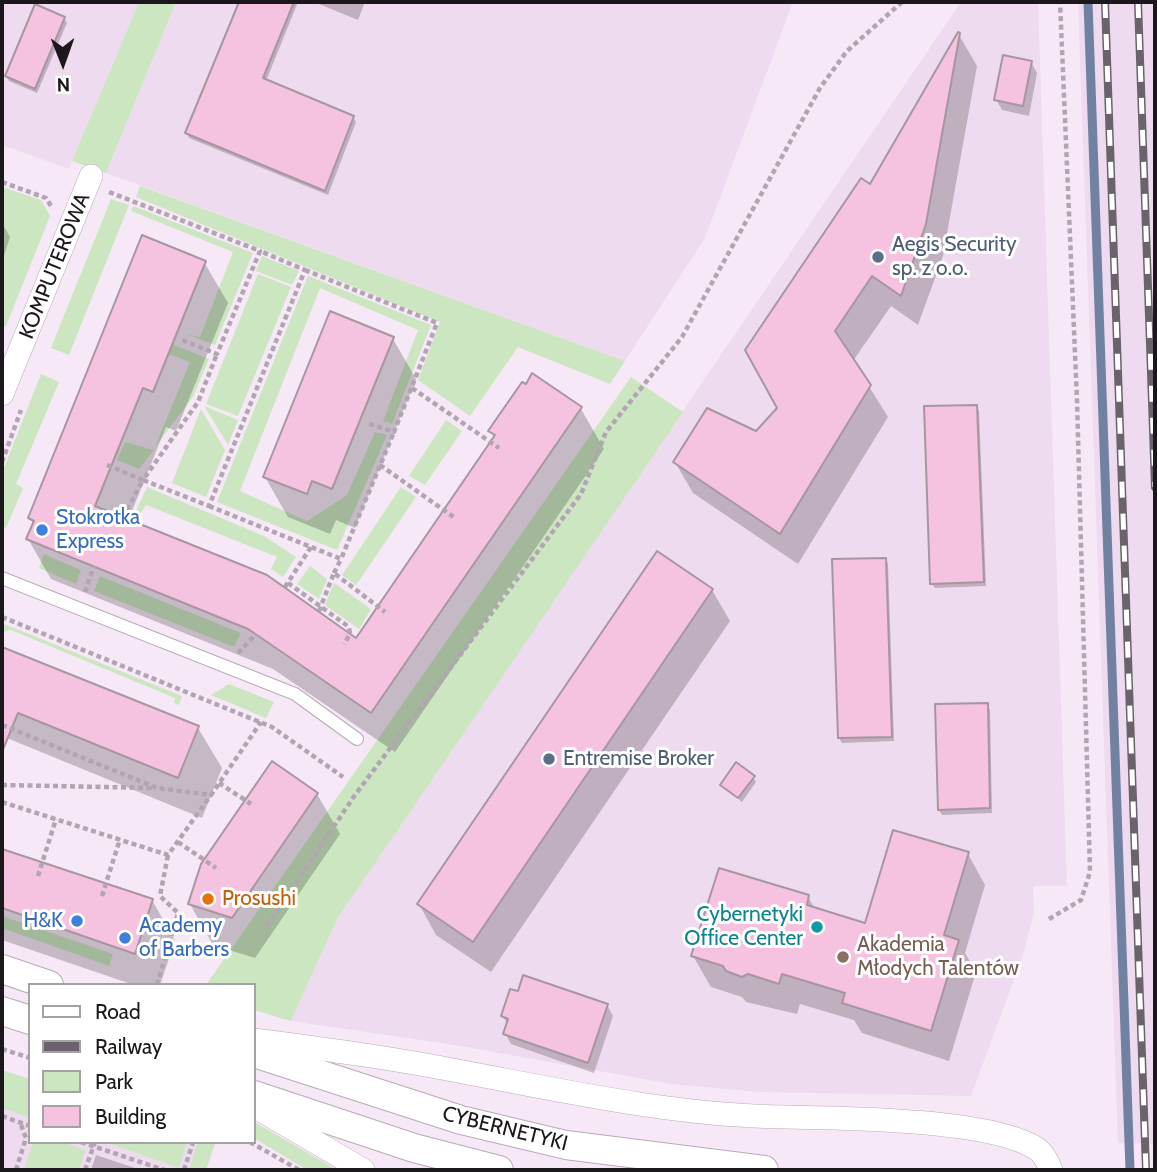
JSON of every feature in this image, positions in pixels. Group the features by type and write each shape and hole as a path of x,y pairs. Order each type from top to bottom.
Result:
{"street":[{"name":"KOMPUTEROWA","path":"2,394 91,176"},
{"path":"2,969 42,983"},
{"path":"2,1011 28,1019"},
{"path":"256,1040 362,1054 536,1086 704,1111 783,1117 858,1118 990,1133 1023,1142 1043,1154 1051,1170"},
{"name":"CYBERNETYKI","path":"256,1054 461,1120 566,1145 764,1170"},
{"name":"CYBERNETYKI","path":"256,1096 414,1148 499,1170"},
{"path":"256,1107 363,1170"}],"lane":[{"path":"2,578 295,694 357,739"}],"path":[{"path":"267,926 363,783 580,494 607,432 682,337 820,88 847,51 902,2"},
{"path":"1049,919 1081,900 1090,872 1077,400 1060,2"},
{"path":"133,199 438,323 320,609"},
{"path":"123,517 143,480 198,402 260,251"},
{"path":"209,506 305,270"},
{"path":"182,340 218,354"},
{"path":"412,388 499,448"},
{"path":"367,423 394,432"},
{"path":"107,465 341,559"},
{"path":"380,465 455,518"},
{"path":"311,547 286,585 349,627 350,635 344,644"},
{"path":"334,573 385,612"},
{"path":"2,617 261,722 343,777"},
{"path":"238,654 256,634"},
{"path":"158,983 178,913 160,896 168,855 261,722"},
{"path":"2,725 157,788"},
{"path":"219,783 251,804"},
{"path":"2,785 157,788 211,795"},
{"path":"2,802 168,855"},
{"path":"38,876 56,819"},
{"path":"102,896 120,839"},
{"path":"178,842 216,868"},
{"path":"2,1049 28,1057"},
{"path":"2,1116 28,1125"},
{"path":"16,1170 26,1138 20,1122"},
{"path":"85,1170 94,1144 164,1170"},
{"path":"184,1170 192,1144"},
{"path":"254,1144 299,1170"}],"shaded area":[{"path":"2,2 139,2 69,169 2,145"},
{"path":"176,2 793,2 705,238 625,361 106,173"},
{"path":"961,2 1038,2 1067,886 1033,886 1034,913 1023,955 971,1096 758,1092 671,1084 455,1045 291,1021 337,919"},
{"path":"1078,2 1155,2 1155,1144 1118,1143"},
{"path":"2,1081 28,1089 28,1144 194,1144 212,1150 206,1170 2,1170"}],"green space":[{"path":"139,2 176,2 106,173 72,161"},
{"path":"140,186 625,361 610,384 518,347 470,416 418,380 440,322 136,197"},
{"path":"2,187 41,200 50,216 6,326 2,327"},
{"path":"111,199 129,205 69,355 51,348"},
{"path":"133,206 253,253 215,345 186,334 200,337 233,252 131,211"},
{"path":"262,256 299,271 292,285 256,271"},
{"path":"258,274 291,287 238,416 206,404"},
{"path":"308,276 431,325 392,424 383,421 418,330 320,288 240,491 307,521 347,495 375,432 387,435 337,550 217,502"},
{"path":"167,342 209,359 193,397 155,447 190,362 163,352"},
{"path":"41,374 59,382 16,484 23,488 6,528 2,527 2,473"},
{"path":"631,377 683,412 337,919 291,1021 256,1011 256,983 207,983"},
{"path":"204,406 238,420 228,445"},
{"path":"201,409 225,450 206,497 172,483"},
{"path":"446,420 462,431 425,485 409,476"},
{"path":"125,442 154,450 139,469 117,460"},
{"path":"147,487 264,536 296,557 283,577 271,569 277,557 146,505 140,514 135,513"},
{"path":"401,487 416,497 356,585 342,575"},
{"path":"44,554 81,570 76,584 39,568"},
{"path":"310,566 327,579 319,599 297,584"},
{"path":"100,576 241,633 234,647 94,591"},
{"path":"334,583 371,609 359,629 325,605"},
{"path":"2,623 182,696 179,705 174,703 175,698 11,630 2,632"},
{"path":"229,684 274,702 266,718 211,695"},
{"path":"2,916 113,954 109,966 2,928"},
{"path":"2,1070 28,1078 28,1117 2,1108"},
{"path":"256,1123 337,1170 307,1170 256,1139"},
{"path":"32,1144 68,1144 85,1150 79,1170 24,1170"},
{"path":"111,1144 186,1144 179,1168"},
{"path":"197,1144 215,1144 206,1170 189,1170"}],"building":[{"path":"239,2 294,2 263,78 354,116 325,191 185,133"},
{"path":"35,4 65,17 35,89 5,76"},
{"path":"958,32 960,33 926,224 901,296 872,276 835,331 871,385 780,534 673,462 707,408 756,431 777,408 745,350 861,178 870,184"},
{"path":"1003,55 1032,61 1023,106 994,100"},
{"path":"142,235 206,261 153,392 143,388 95,506 267,575 356,638 495,435 488,431 522,382 526,384 532,373 582,407 371,713 248,629 26,539 34,521 28,518"},
{"path":"330,311 394,337 332,489 312,481 307,494 263,477"},
{"path":"977,405 984,582 930,584 924,406"},
{"path":"657,551 713,589 473,942 417,904"},
{"path":"886,558 892,737 838,738 832,559"},
{"path":"2,647 199,726 178,778 18,713 2,752"},
{"path":"988,703 990,808 938,810 935,704"},
{"path":"272,761 318,793 232,918 188,904 201,864"},
{"path":"736,762 755,776 738,798 720,785"},
{"name":"Cybernetyki Office Center","path":"893,830 969,852 944,935 959,940 931,1031 842,1003 845,993 782,974 779,984 748,974 742,977 726,971 723,966 691,956 719,868 809,895 807,905 865,923"},
{"path":"2,849 153,899 135,954 2,908"},
{"path":"523,975 608,1004 588,1063 503,1034 508,1019 501,1016 510,989 518,991"}],"waterway":[{"path":"1088,2 1130,1170"}],"railway":[{"path":"1105,2 1146,1170"},
{"path":"1138,2 1155,487"}],"place":[{"name":"Aegis Security sp. z o.o.","path":"878,257"},
{"name":"Stokrotka Express","path":"42,530"},
{"name":"Entremise Broker","path":"549,759"},
{"name":"Prosushi","path":"208,899"},
{"name":"H&K","path":"77,921"},
{"name":"Cybernetyki Office Center","path":"817,927"},
{"name":"Academy of Barbers","path":"125,938"},
{"name":"Akademia Młodych Talentów","path":"843,957"}]}
